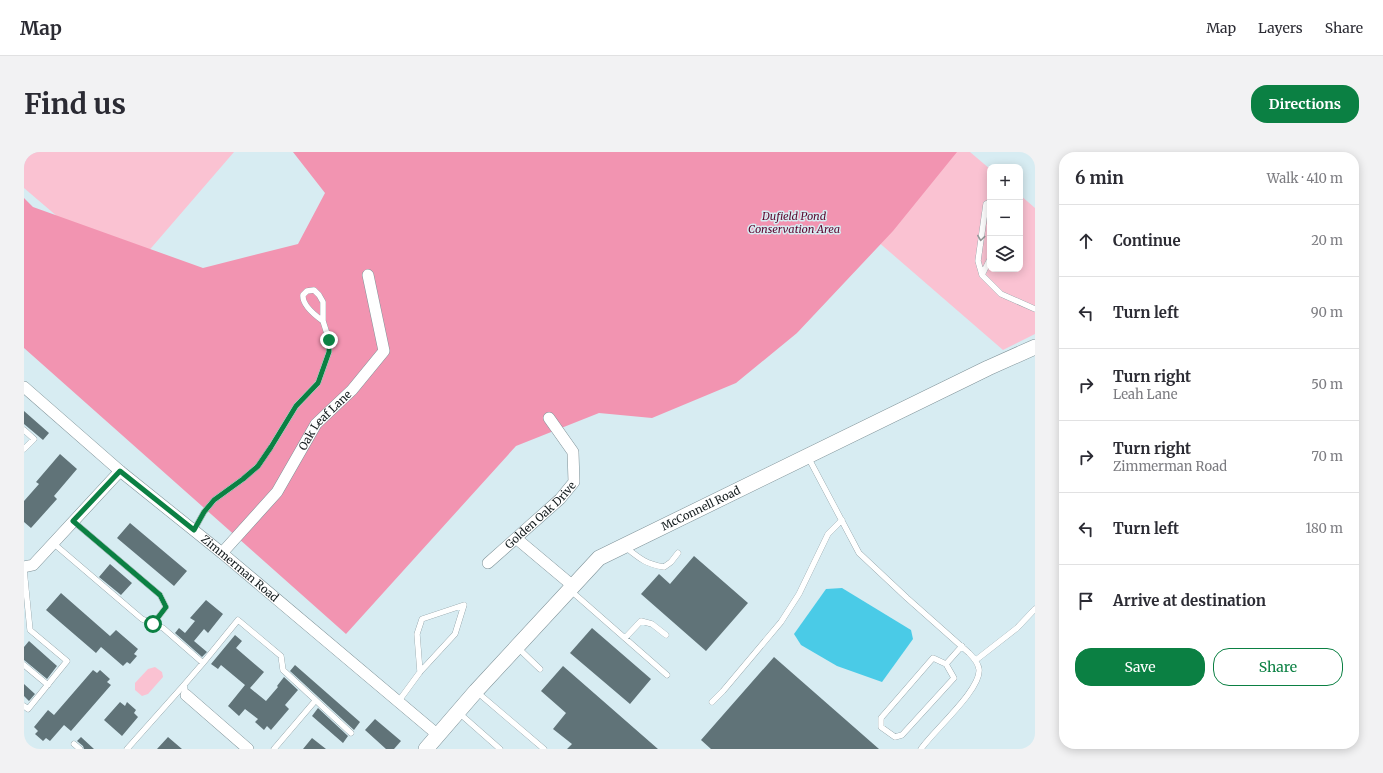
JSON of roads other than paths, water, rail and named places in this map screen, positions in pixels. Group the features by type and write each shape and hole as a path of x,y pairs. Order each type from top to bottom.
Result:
{"street":[{"name":"Oak Leaf Lane","path":"222,553 277,492 316,424 352,390 384,351 368,275"},
{"name":"McConnell Road","path":"426,749 476,691 599,558 988,368 1035,347"},
{"name":"Zimmerman Road","path":"24,387 120,471 222,553 438,735"},
{"name":"Golden Oak Drive","path":"488,563 517,539 560,499 574,482 574,452 549,418"},
{"path":"24,568 33,565 120,471"},
{"path":"517,539 571,588"},
{"path":"185,690 248,749"}],"lane":[{"path":"987,204 978,261 982,275 1001,294 1035,309"},
{"path":"982,275 987,265"},
{"path":"194,530 204,512 214,500 258,466 296,406 318,383 329,352 328,336 323,321 323,302 314,290 307,290 303,295 303,299 308,308 323,321"},
{"path":"24,430 34,439 24,449"},
{"path":"808,456 859,553 906,598 976,660 979,669 978,679 967,697 921,749"},
{"path":"712,702 728,686 781,622 799,594 828,534 842,520"},
{"path":"73,521 160,595 166,607 153,624"},
{"path":"53,543 142,619 163,628 203,663"},
{"path":"624,546 642,560 653,565 664,567 671,562 678,553"},
{"path":"24,568 30,630 67,661 28,709 24,706"},
{"path":"571,588 667,675"},
{"path":"398,702 420,672 455,634 464,605 422,619 417,634 420,672"},
{"path":"976,660 1017,628 1035,609"},
{"path":"127,749 185,690 203,663 238,620 280,656 283,670 351,733"},
{"path":"625,638 641,621 652,624 666,635"},
{"path":"24,632 30,630"},
{"path":"946,664 962,646"},
{"path":"517,647 540,669"},
{"path":"933,658 946,664 954,678 902,735 895,738 881,727 881,718 933,658"},
{"path":"24,665 48,684"},
{"path":"476,691 544,749"},
{"path":"274,749 315,701"},
{"path":"458,712 500,749"},
{"path":"74,744 80,749"}],"water":[{"path":"842,588 911,630 913,639 882,682 837,666 801,645 794,634 826,589"}],"park label":[{"name":"Dufield Pond Conservation Area","path":"794,222"}]}
